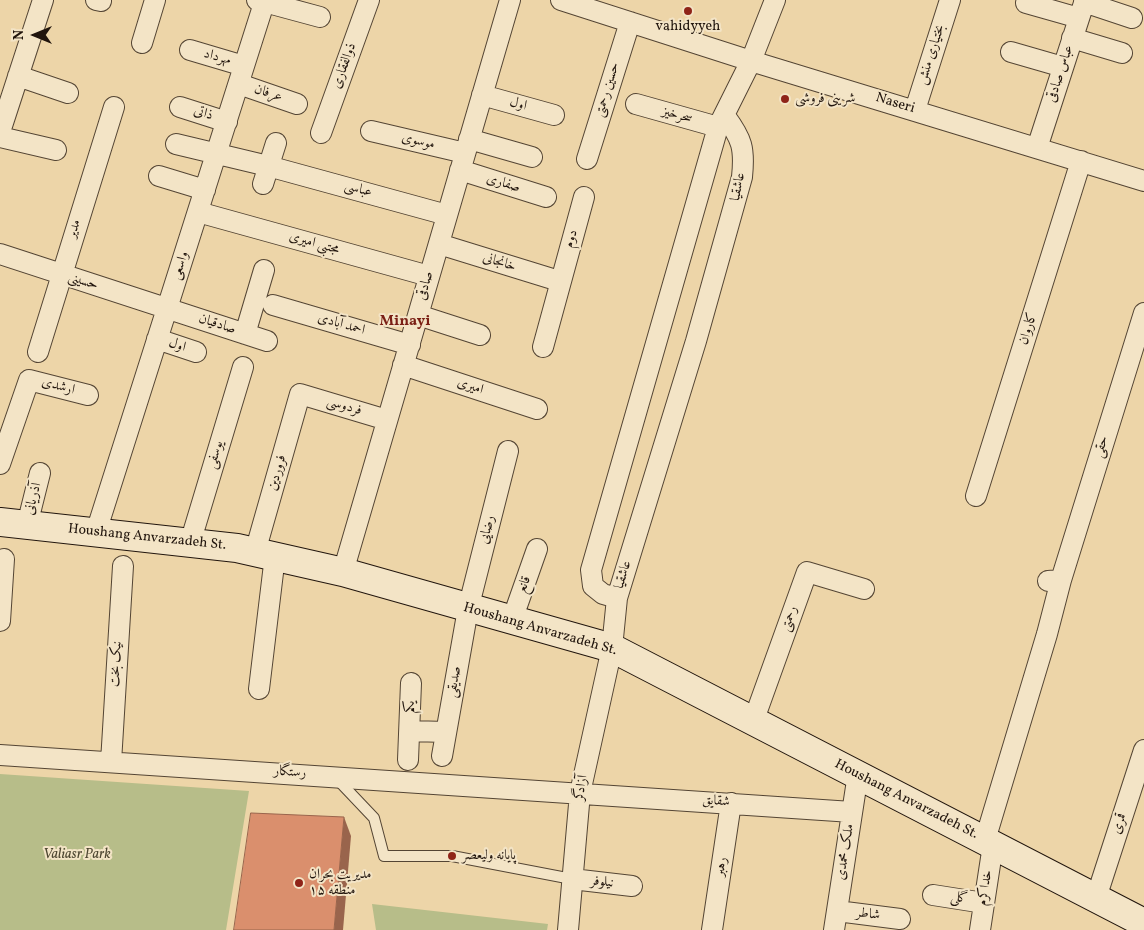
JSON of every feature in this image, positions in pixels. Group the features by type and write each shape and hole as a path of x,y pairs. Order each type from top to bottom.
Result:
{"main road":[{"name":"Houshang Anvarzadeh St.","path":"0,522 190,543 265,554 343,572 468,609 612,648 1144,923"}],"street":[{"path":"0,132 43,0"},
{"path":"142,42 155,0"},
{"name":"ذوالفقاری","path":"322,132 369,0"},
{"name":"صادقی","path":"343,572 510,0"},
{"name":"Naseri","path":"561,0 751,61 1144,181"},
{"name":"عاشقیا","path":"722,122 741,137 744,161 736,206 617,598 603,594 593,586 591,570 722,122 751,61 775,0"},
{"name":"بختیاری منش","path":"915,110 950,0"},
{"path":"262,1 320,17"},
{"name":"واسعی","path":"96,532 242,75 262,1"},
{"path":"1026,2 1082,7 1132,18"},
{"name":"عباس صادقی","path":"1037,148 1082,7"},
{"name":"حسین رحمتی","path":"586,159 630,22"},
{"path":"1072,38 1122,53"},
{"name":"مهرداد","path":"190,50 242,75"},
{"path":"1011,52 1063,67"},
{"name":"عرفان","path":"242,75 297,104"},
{"path":"18,76 68,93"},
{"name":"اول","path":"482,95 554,115"},
{"name":"سحرخیز","path":"636,104 722,122"},
{"name":"مدیر","path":"38,352 114,107"},
{"name":"ذاتی","path":"180,107 227,122"},
{"name":"موسوی","path":"371,131 465,154"},
{"path":"0,137 56,150"},
{"path":"266,175 276,143"},
{"path":"176,144 217,154"},
{"name":"عباسی","path":"217,154 266,175 447,215"},
{"path":"465,154 532,157"},
{"name":"صفاری","path":"465,154 546,197"},
{"name":"کاروان","path":"976,496 1081,161"},
{"path":"159,176 205,190"},
{"name":"دوم","path":"559,281 584,197"},
{"name":"مجتبی امیری","path":"198,212 429,276"},
{"name":"خانجانی","path":"439,244 559,281"},
{"name":"حسینی","path":"0,254 167,309"},
{"path":"245,334 264,270"},
{"path":"543,347 559,281"},
{"name":"احمد آبادی","path":"273,305 410,345"},
{"name":"صادقیان","path":"167,309 267,341"},
{"name":"حقی","path":"989,842 1047,634 1054,580 1144,314"},
{"path":"418,315 480,335"},
{"name":"اول","path":"158,340 196,352"},
{"name":"امیری","path":"403,365 537,409"},
{"name":"یوسفی","path":"190,543 243,367"},
{"name":"ارشدی","path":"0,464 29,380 88,395"},
{"name":"فردوسی","path":"300,394 388,420"},
{"name":"فروردین","path":"259,689 265,554 300,394"},
{"name":"رضایی","path":"468,609 508,450"},
{"name":"آذریانی","path":"27,524 40,473"},
{"name":"قانع","path":"512,620 538,549"},
{"path":"0,621 4,559"},
{"name":"نیک بخت","path":"111,762 123,566"},
{"name":"رحمتی","path":"754,722 807,572 864,589"},
{"name":"آزادگر","path":"568,930 580,793 612,648 617,598"},
{"name":"صدیقی","path":"442,756 468,609"},
{"name":"یکم","path":"408,760 411,683"},
{"name":"یکم","path":"410,731 446,732"},
{"name":"قمری","path":"1096,898 1144,750"},
{"name":"رستگار","path":"0,755 580,793"},
{"name":"ملک محمدی","path":"835,920 858,774"},
{"name":"شقایق","path":"580,793 852,812"},
{"name":"رهبر","path":"712,930 731,803"},
{"name":"خداکرم","path":"980,930 989,842"},
{"name":"نیلوفر","path":"572,879 632,886"},
{"name":"گلی","path":"933,895 984,903"},
{"name":"شاطر","path":"835,920 900,919"}],"lane":[{"path":"334,776 374,818 384,856 452,856 572,879"}],"green space":[{"name":"Valiasr Park","path":"0,774 249,791 226,930 0,930"},
{"path":"372,904 548,924 547,930 376,930"}],"building":[{"name":"مدیریت بحران منطقه ۱۵","path":"251,813 344,817 334,930 234,930"}],"place":[{"name":"vahidyyeh","path":"688,11"},
{"name":"شرینی فروشی","path":"785,99"},
{"name":"پایانه ولیعصر","path":"452,856"},
{"name":"مدیریت بحران منطقه ۱۵","path":"299,883"}],"district":[{"name":"Minayi","path":"405,322"}]}
